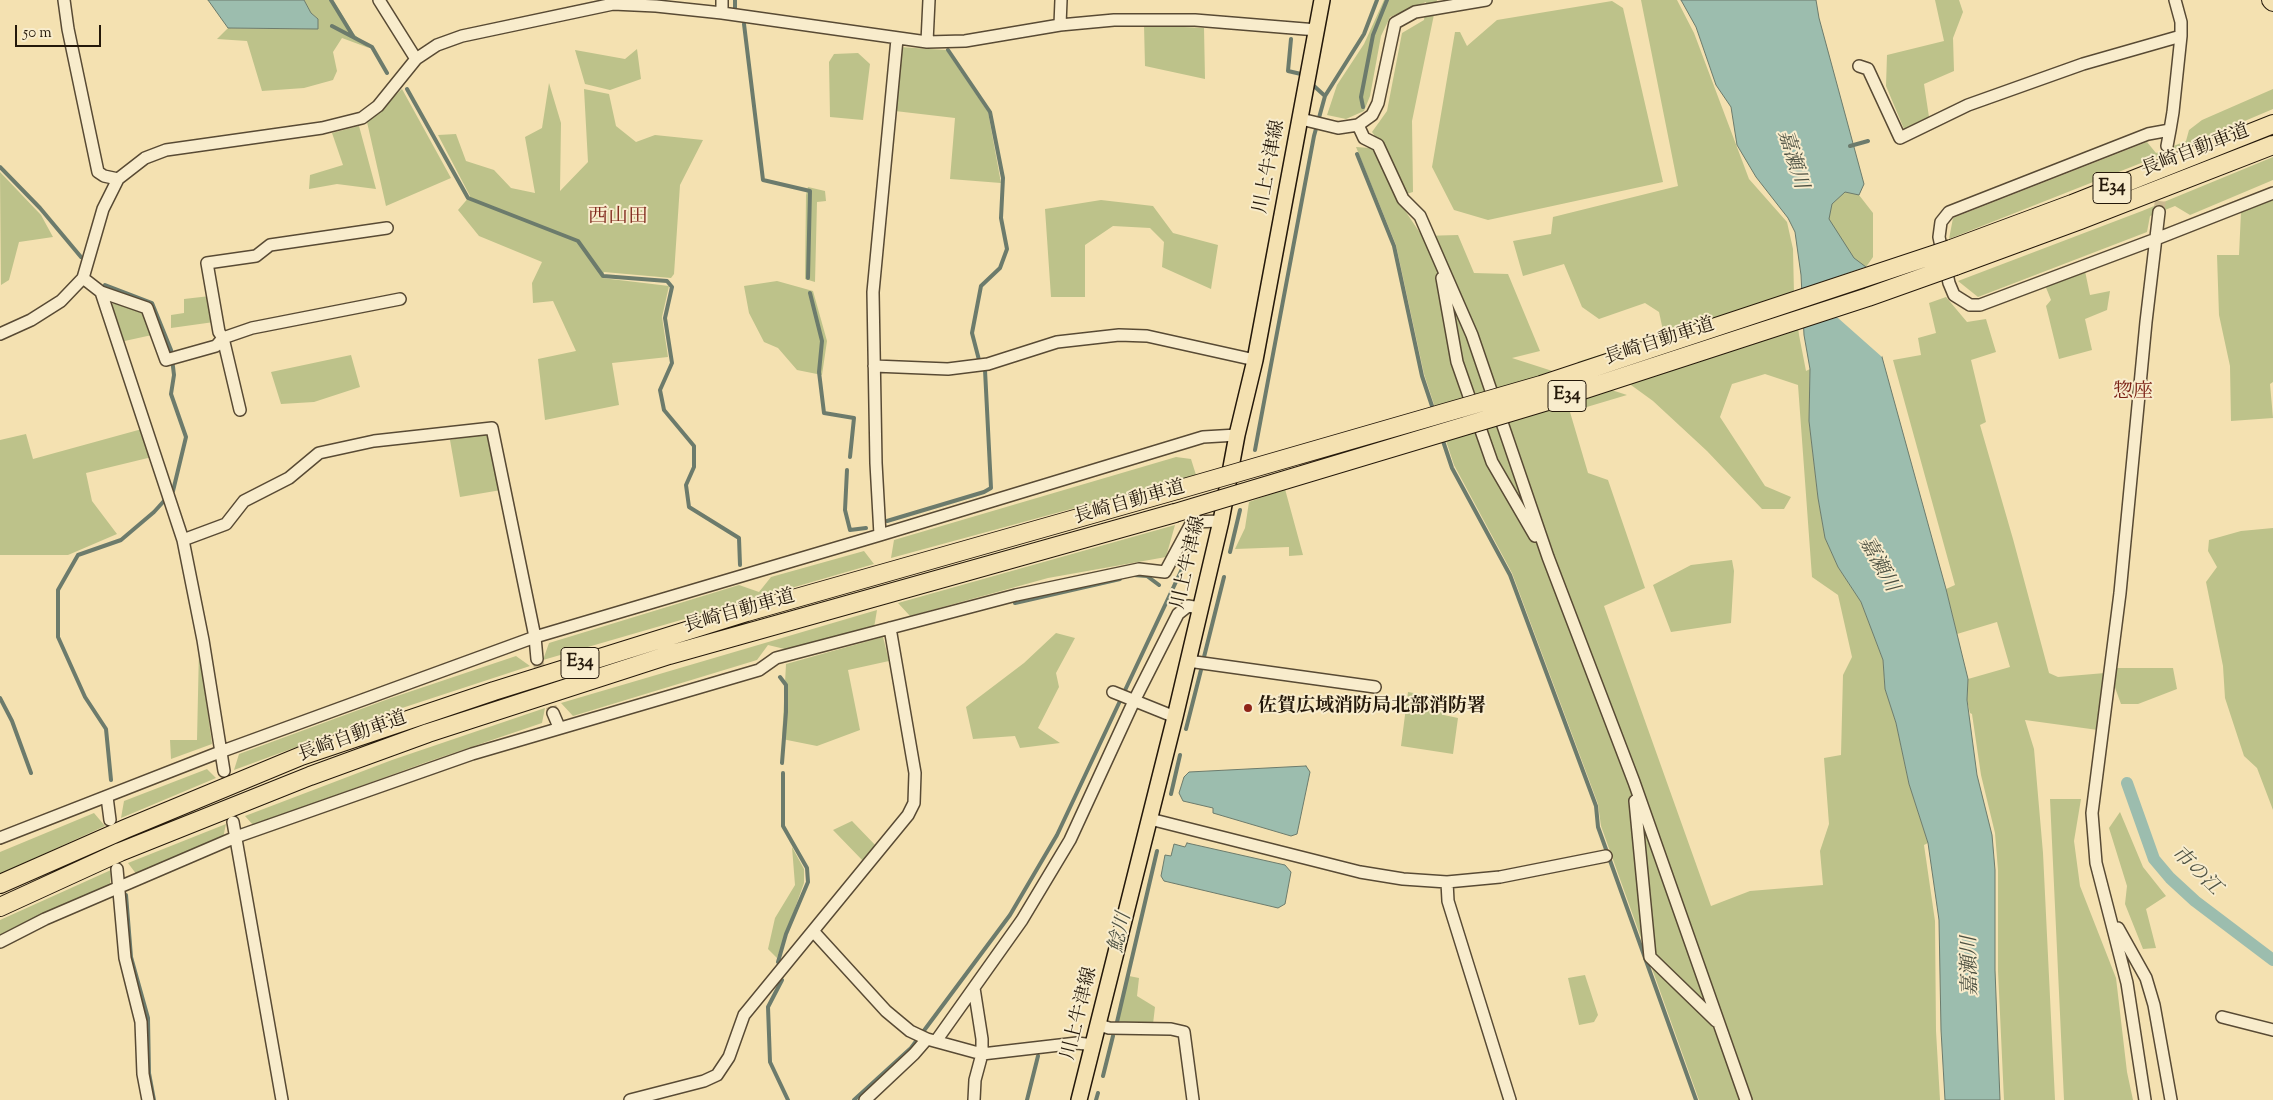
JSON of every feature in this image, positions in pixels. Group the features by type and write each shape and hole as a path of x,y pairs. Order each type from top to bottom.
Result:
{"highway":[{"name":"長崎自動車道","path":"0,884 125,829 302,756 494,691 737,615 1541,385 1951,249 2072,204 2273,124"},
{"name":"長崎自動車道","path":"0,907 129,849 255,798 428,733 669,655 1174,513 1558,398 1868,297 2080,220 2273,144"}],"main road":[{"name":"川上牛津線","path":"1079,1100 1150,818 1221,521 1237,435 1255,360 1304,120 1322,0"}],"street":[{"path":"64,0 98,172 104,176 118,179"},
{"path":"379,0 416,59"},
{"path":"722,0 722,13"},
{"path":"926,42 929,0"},
{"path":"1060,25 1061,0"},
{"path":"1304,120 1338,128 1358,125 1372,115 1378,103 1395,23 1409,14 1486,0"},
{"path":"2167,146 2174,112 2181,36 2181,22 2175,0"},
{"path":"0,334 38,316 61,301 83,278 103,209 118,179 145,158 166,150 322,128 362,118 378,106 416,59 437,45 462,36 591,7 613,4 634,4 722,13 926,42 965,41 1060,25 1114,20 1195,20 1317,30"},
{"path":"1860,66 1868,69 1900,138 1986,99 2083,64 2181,36"},
{"path":"880,535 873,292 897,39"},
{"path":"1358,125 1364,138 1378,145 1403,199 1420,216 1472,335 1548,557 1634,782 1746,1100"},
{"path":"2170,130 2148,134 1949,212 1941,222 1939,236 1949,283 1954,295 1970,305 1980,305 2156,239 2273,192"},
{"path":"2145,1100 2127,983 2096,863 2092,813 2118,612 2159,212"},
{"path":"240,410 223,338 219,332 208,263 256,256 270,245 387,228"},
{"path":"1439,259 1457,362 1492,462 1548,557"},
{"path":"83,278 100,292 147,308 171,358 216,346 223,338 252,328 400,299"},
{"path":"100,292 184,540 203,640 224,772"},
{"path":"874,366 948,369 988,364 1057,342 1119,334 1147,336 1255,360"},
{"path":"184,540 226,524 244,501 289,478 319,453 374,441 492,428 535,637 537,660"},
{"path":"0,838 220,752 535,637 1202,437 1237,435"},
{"path":"0,942 45,919 236,837 472,754 759,670 776,658 890,628 1016,595 1138,568 1165,572 1192,522 1221,521"},
{"path":"865,1100 931,1040 974,988 1022,920 1070,840 1134,701 1178,614 1188,606 1200,608"},
{"path":"630,1100 704,1081 717,1075 729,1057 744,1015 898,831 914,802 916,790 915,773 890,628"},
{"path":"1188,661 1376,687"},
{"path":"1113,692 1175,716"},
{"path":"554,714 559,727"},
{"path":"1634,782 1650,957 1719,1024"},
{"path":"107,797 110,820"},
{"path":"1150,818 1360,872 1403,879 1447,882 1500,877 1606,856"},
{"path":"233,822 282,1100"},
{"path":"117,869 126,958 141,1022 143,1074 148,1100"},
{"path":"1447,882 1448,901 1510,1100"},
{"path":"2111,916 2146,978 2154,1005 2172,1100"},
{"path":"814,931 886,1011 910,1031 931,1040 982,1054 1077,1043 1094,1044"},
{"path":"974,988 982,1039 982,1054 975,1080 974,1100"},
{"path":"2222,1017 2273,1030"},
{"path":"1099,1025 1109,1028 1171,1029 1184,1032 1193,1100"}],"green space":[{"path":"304,0 333,0 354,34 369,48 342,38 333,52 337,71 333,80 304,88 262,91 247,41 217,39 228,28 318,29 318,19 311,13"},
{"path":"1384,0 1437,0 1412,121 1413,192 1396,197 1422,236 1458,235 1474,273 1508,274 1540,351 1512,358 1627,395 1570,412 1588,473 1608,480 1645,588 1604,606 1711,906 1750,891 1823,885 1820,851 1829,824 1824,758 1841,755 1843,675 1852,657 1838,595 1812,577 1798,385 1765,374 1732,384 1720,417 1765,486 1791,497 1784,509 1762,509 1707,451 1653,401 1631,385 1577,362 1664,335 1659,312 1645,303 1599,319 1582,307 1564,264 1523,276 1513,241 1551,234 1553,217 1678,186 1641,0 1677,0 1694,33 1749,179 1787,222 1793,249 1794,295 1799,335 1806,371 1810,369 1809,421 1818,498 1825,538 1838,567 1861,602 1883,660 1885,689 1896,723 1909,784 1928,843 1924,845 1935,921 1936,1031 1940,1100 1699,1100 1601,826 1598,804 1512,573 1454,465 1424,374 1396,245 1356,147 1384,149 1372,132 1387,111 1402,33 1424,20 1426,2 1390,17 1381,36 1370,96 1364,111 1346,119 1327,115 1337,85 1364,44"},
{"path":"1935,0 1959,0 1963,12 1953,38 1954,71 1924,84 1929,117 1904,129 1886,86 1887,55 1944,41"},
{"path":"1612,1 1623,8 1663,182 1488,220 1454,210 1432,167 1455,32 1460,32 1467,46 1497,20"},
{"path":"1144,25 1204,28 1205,79 1145,66"},
{"path":"900,47 946,50 988,112 1001,183 950,179 955,118 895,111"},
{"path":"637,49 641,79 610,90 585,84 575,50 625,59"},
{"path":"858,53 870,64 863,120 830,117 829,62 834,54"},
{"path":"549,83 561,123 560,191 588,162 584,89 609,94 616,126 636,142 655,135 703,140 680,185 674,274 671,278 604,272 602,278 669,286 662,317 668,357 612,363 619,405 545,420 538,359 576,351 553,301 533,303 532,283 542,262 479,236 458,210 470,196 438,135 456,134 466,161 494,170 511,188 535,193 525,137 542,128"},
{"path":"402,89 451,178 386,206 367,122"},
{"path":"2273,89 2273,109 1949,239 1953,218 2147,142 2156,153 2186,141 2189,130 2202,120"},
{"path":"359,126 376,189 337,184 309,189 310,175 343,165 332,133"},
{"path":"2273,157 2273,180 2190,215 2175,206 2150,216 2147,232 1978,297 1958,281 2142,211"},
{"path":"0,172 41,215 53,237 19,242 9,280 1,285"},
{"path":"1856,178 1864,184 1859,195 1873,213 1873,257 1866,267 1881,314 1819,219 1824,204"},
{"path":"808,187 825,191 826,201 817,202 815,282 805,279 806,195"},
{"path":"2273,199 2273,382 2270,384 2273,418 2231,421 2230,366 2219,315 2217,255 2239,255 2241,212"},
{"path":"1101,200 1153,206 1173,233 1218,245 1211,289 1162,267 1164,242 1150,228 1113,226 1085,245 1085,297 1051,297 1045,209"},
{"path":"2085,271 2090,295 2110,291 2107,310 2085,319 2092,350 2059,359 2046,306 2051,300 2045,285"},
{"path":"777,281 813,291 827,341 822,375 797,370 778,348 764,342 749,313 744,286"},
{"path":"210,296 214,322 171,328 171,315 184,313 184,299"},
{"path":"1946,297 1967,322 1986,319 1996,352 1971,360 1986,422 1980,425 2049,673 2058,677 2105,673 2098,730 2025,720 2034,749 2043,853 2055,1100 2004,1100 1998,971 1998,870 1995,833 1981,775 1972,714 1970,713 1967,700 1968,679 2010,667 1997,622 1957,634 1946,589 1955,585 1893,360 1921,355 1918,338 1936,333 1929,303"},
{"path":"115,302 143,313 152,335 120,342 109,307"},
{"path":"351,355 360,387 314,402 281,404 271,372"},
{"path":"142,429 152,457 86,473 92,501 117,534 68,555 0,555 0,440 26,434 33,459"},
{"path":"488,433 501,490 460,497 450,440"},
{"path":"1176,457 1191,459 1196,475 891,558 894,540"},
{"path":"1285,489 1303,555 1289,556 1289,547 1235,549 1245,528 1249,502"},
{"path":"1175,525 1166,557 1048,578 910,616 898,603"},
{"path":"2273,528 2273,810 2257,768 2244,756 2225,698 2223,666 2206,582 2217,567 2208,551 2209,540 2241,531"},
{"path":"864,551 874,564 543,660 549,643 739,585 759,592 771,577"},
{"path":"1732,560 1734,571 1731,623 1671,632 1653,585 1691,565"},
{"path":"877,610 874,628 789,650 768,645 757,660 573,716 561,703"},
{"path":"1056,633 1075,638 1056,673 1059,687 1038,728 1060,743 1020,748 1015,736 973,739 966,707 1024,663"},
{"path":"883,637 889,661 848,670 860,730 817,746 782,739 786,664"},
{"path":"199,649 212,744 171,759 170,740 197,740"},
{"path":"516,656 530,666 402,708 234,770 239,754 391,698"},
{"path":"2115,668 2173,668 2177,689 2138,704 2121,704 2114,685"},
{"path":"1408,692 1447,699 1444,715 1458,718 1453,754 1401,746"},
{"path":"545,708 542,723 253,825 245,816 392,760"},
{"path":"207,769 216,778 121,818 124,801"},
{"path":"2050,799 2081,799 2074,841 2080,886 2116,978 2127,1072 2133,1100 2064,1100"},
{"path":"2120,812 2143,867 2166,896 2146,909 2156,948 2143,949 2125,904 2127,886 2109,828"},
{"path":"94,813 105,826 0,874 0,852"},
{"path":"852,821 878,848 865,863 833,830"},
{"path":"226,824 223,838 137,875 128,863"},
{"path":"792,847 804,869 804,883 777,958 768,949 775,918 795,885"},
{"path":"111,870 110,886 0,936 0,920"},
{"path":"1585,975 1598,1015 1594,1022 1579,1025 1568,978"},
{"path":"1129,976 1139,978 1137,996 1155,1007 1153,1024 1118,1024"}],"water":[{"path":"208,0 304,0 311,13 318,19 318,29 228,28"},
{"name":"嘉瀬川","path":"1681,0 1816,0 1819,18 1864,184 1859,195 1845,192 1832,204 1829,219 1854,258 1866,267 1881,314 1882,357 1946,589 1968,679 1967,700 1977,775 1992,835 1995,870 1995,970 2000,1100 1945,1100 1941,1030 1939,920 1928,843 1909,784 1896,723 1885,689 1883,660 1861,602 1838,567 1825,538 1818,498 1809,421 1810,369 1804,335 1801,275 1795,232 1788,218 1756,177 1737,145 1731,107 1716,85 1696,27"},
{"path":"1306,766 1310,772 1297,834 1291,836 1213,813 1213,808 1183,801 1179,793 1184,777 1189,772"},
{"path":"1187,843 1285,865 1291,872 1285,904 1278,908 1164,881 1161,876 1165,855 1171,856 1174,844 1185,847"}],"pier":[{"path":"1868,266 1884,313 1884,354 1882,357 1838,318 1801,293 1799,295 1799,290"}],"waterway":[{"path":"331,0 353,36"},
{"path":"735,0 735,9"},
{"path":"1255,450 1314,136 1325,96 1364,34 1377,0"},
{"path":"1363,107 1361,97 1373,35 1387,0"},
{"path":"744,24 763,180 810,191 808,278"},
{"path":"332,26 372,47 387,73"},
{"path":"1291,39 1288,71 1301,74"},
{"path":"948,50 990,112 1003,178 1001,218 1007,249 1000,268 981,286 972,333 979,360"},
{"path":"1314,86 1325,96"},
{"path":"407,89 468,198 578,241 603,276 667,281 672,287 665,318 672,363 660,390 664,410 694,446 694,467 686,485 689,507 739,538 740,565"},
{"path":"1850,146 1868,141"},
{"path":"1357,154 1394,246 1422,376 1434,412"},
{"path":"0,167 40,208 81,257"},
{"path":"105,285 152,303 171,350 174,375 171,394 186,437 173,491 154,512 121,540 78,555 58,590 58,637 85,697 106,729 111,780"},
{"path":"810,293 822,341 819,372 824,413 854,418 850,457"},
{"path":"887,521 984,492 991,488 985,370"},
{"path":"1442,438 1452,468 1510,575 1596,806 1598,827 1696,1100"},
{"path":"847,470 845,510 850,530 866,528"},
{"name":"鯰川","path":"1230,552 1240,510"},
{"path":"854,1100 911,1048 1010,915 1057,835 1198,535"},
{"path":"1134,575 1147,576 1159,585"},
{"name":"鯰川","path":"1204,657 1224,577"},
{"path":"1015,603 1120,579"},
{"name":"鯰川","path":"1186,729 1201,670"},
{"path":"780,677 786,685 782,763"},
{"path":"0,698 12,721 31,773"},
{"name":"鯰川","path":"1171,794 1180,755"},
{"path":"778,962 786,934 808,882 807,868 783,826 783,773"},
{"name":"市の江","path":"2127,783 2154,859 2170,878 2195,901 2273,960"},
{"name":"鯰川","path":"1117,1022 1157,851"},
{"path":"126,895 131,957 148,1018 149,1073 154,1100"},
{"path":"782,980 768,1007 770,1062 788,1100"},
{"name":"鯰川","path":"1103,1076 1113,1036"},
{"path":"1027,1100 1038,1056"},
{"name":"鯰川","path":"1096,1100 1098,1093"}],"tunnel":[{"path":"2159,212 2167,146"},
{"path":"537,659 553,713"}],"place":[{"name":"佐賀広域消防局北部消防署","path":"1248,708"}],"district":[{"name":"西山田","path":"618,219"},
{"name":"惣座","path":"2133,394"}]}
